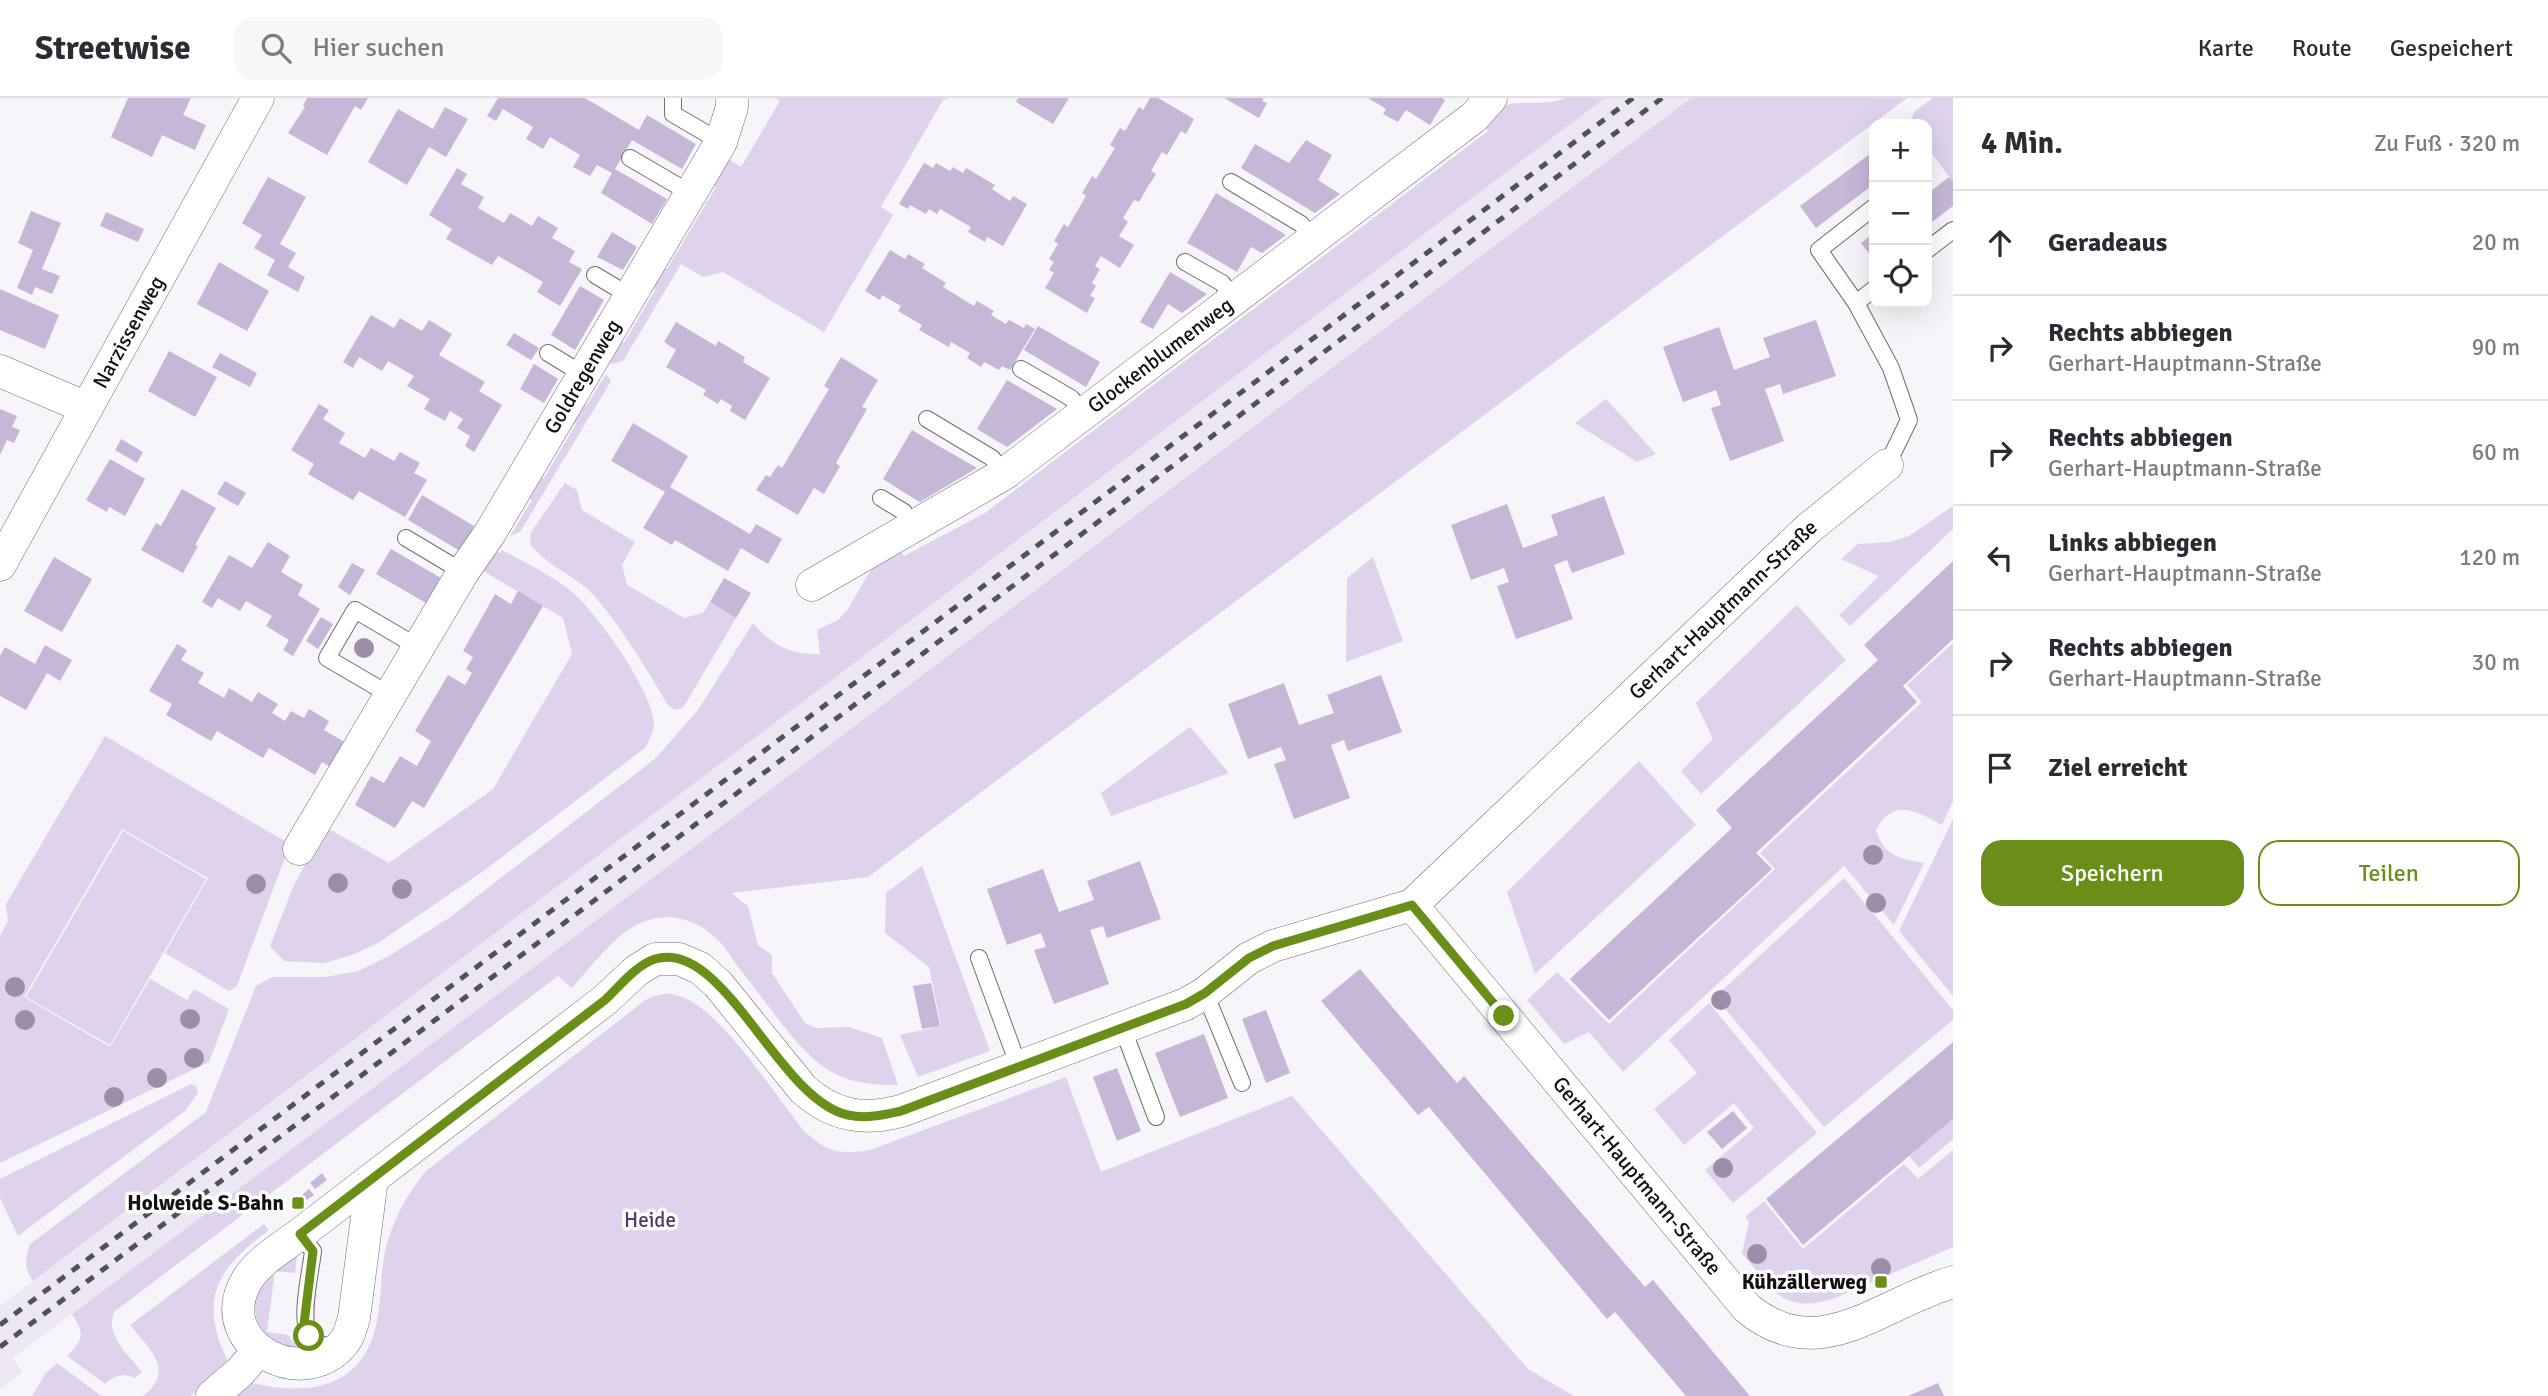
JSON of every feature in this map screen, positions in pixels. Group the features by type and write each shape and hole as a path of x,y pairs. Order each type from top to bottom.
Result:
{"street":[{"name":"Narzissenweg","path":"0,565 258,98"},
{"name":"Goldregenweg","path":"299,849 721,142 732,107 732,98"},
{"name":"Glockenblumenweg","path":"812,585 1004,474 1474,117 1490,98"},
{"path":"0,371 87,408"},
{"name":"Gerhart-Hauptmann-Straße","path":"257,1352 243,1334 239,1315 240,1296 248,1278 300,1234 605,1000 636,971 655,959 679,959 700,968 718,984 803,1089 816,1100 846,1115 881,1116 901,1111 1186,1004 1205,993 1249,958 1273,946 1412,905 1809,528 1887,465"},
{"name":"Gerhart-Hauptmann-Straße","path":"1412,905 1740,1299 1763,1321 1796,1334 1826,1333 1953,1282"},
{"path":"212,1396 240,1372 257,1352 270,1361 289,1367 309,1366 327,1359 339,1349 347,1338 354,1318 372,1179"}],"lane":[{"path":"673,98 673,114 721,142"},
{"path":"630,158 690,193"},
{"path":"1231,182 1301,224 1313,239"},
{"path":"1869,211 1819,250 1856,303 1891,368 1909,420 1887,465"},
{"path":"1932,246 1953,230"},
{"path":"1185,262 1222,283 1234,299"},
{"path":"595,275 630,296"},
{"path":"1856,303 1869,293"},
{"path":"548,353 584,375"},
{"path":"1021,369 1071,398 1084,414"},
{"path":"927,419 992,458 1004,474"},
{"path":"880,498 904,512 913,527"},
{"path":"406,538 463,572"},
{"path":"390,695 327,659 355,610 418,648"},
{"path":"979,958 1019,1067"},
{"path":"1205,993 1242,1083"},
{"path":"1123,1029 1156,1117"},
{"path":"300,1234 313,1251 304,1324 309,1336 319,1344 339,1349"}],"shaded area":[{"path":"1605,98 1691,98 13,1358 23,1372 0,1389 0,1306"}],"green space":[{"path":"775,98 950,98 943,100 881,207 893,215 824,332 723,272 703,277 681,264 623,361 612,364 603,359 616,338 624,343 655,290 647,284 659,265 667,269 716,187 708,182 723,156 741,167 780,101"},
{"path":"1565,98 1605,98 33,1281 26,1263 30,1244 206,1112 256,986 272,977 326,977 358,971 389,956 449,918 656,758 698,710 753,623 782,647 800,653 820,654 817,630 838,620 848,609 869,573 884,556 898,546 904,556 985,513 1488,131 1481,120 1491,112 1510,104 1551,102"},
{"path":"1691,98 1907,98 1879,119 1869,119 1869,126 868,877 731,893 748,906 758,945 772,955 772,973 805,1023 816,1028 849,1027 882,1038 898,1085 859,1082 822,1066 790,1034 716,938 684,920 662,917 650,919 621,935 572,988 558,976 114,1312 112,1321 115,1337 142,1372 135,1378 119,1376 105,1384 67,1356 81,1336 72,1314"},
{"path":"1933,98 1953,98 1953,182 1932,154 1932,119 1911,119 1914,112"},
{"path":"606,374 611,381 520,532 510,536 532,500 524,495 536,474 544,478 576,424 568,419 579,401 587,405"},
{"path":"1606,399 1656,454 1637,462 1575,423"},
{"path":"565,483 577,490 582,510 635,542 622,565 627,585 684,618 703,613 710,602 736,618 683,708 675,710 668,705 625,636 589,590 545,559 530,544 531,532"},
{"path":"1953,506 1953,529 1850,626 1839,615 1879,576 1841,559 1858,544 1890,542 1909,536"},
{"path":"492,548 500,553 502,550 556,580 583,602 595,617 621,652 651,708 654,725 646,747 485,870 378,943 325,963 284,961 270,946 293,887 325,827 389,863 493,789 572,654 563,618 480,569"},
{"path":"1373,557 1403,641 1346,662 1347,578"},
{"path":"1797,605 1846,660 1701,794 1681,771 1713,739 1696,703"},
{"path":"1953,643 1953,801 1942,825 1906,810 1890,814 1876,830 1888,851 1907,860 1924,863 1894,925 1844,866 1623,1072 1589,1032 1564,1044 1527,1000 1557,972 1609,1024 1775,869 1760,853 1922,702 1907,685"},
{"path":"1190,727 1229,773 1111,816 1101,793"},
{"path":"105,736 290,844 237,986 229,991 165,953 208,878 122,829 24,997 110,1047 150,979 187,1000 194,989 229,1009 209,1062 0,1163 0,936 8,921 6,904"},
{"path":"1639,761 1696,825 1535,974 1507,892"},
{"path":"1953,819 1953,996 1899,931"},
{"path":"123,831 206,879 110,1045 26,997"},
{"path":"922,866 990,1051 918,1077 900,1035 941,1026 929,967 885,933 886,893"},
{"path":"1844,878 1953,1010 1953,1020 1824,1127 1715,997"},
{"name":"Heide","path":"669,993 685,998 715,1020 748,1057 804,1131 827,1148 842,1152 870,1150 1066,1077 1101,1172 1292,1096 1528,1369 1574,1396 233,1396 252,1383 293,1388 329,1383 345,1375 358,1363 369,1347 376,1326 389,1236 402,1207 426,1171 644,1001"},
{"path":"1709,1003 1817,1133 1733,1203 1705,1170 1754,1128 1734,1103 1684,1145 1654,1109 1697,1073 1669,1040"},
{"path":"191,1084 197,1087 198,1093 185,1111 18,1236 0,1198 0,1179"},
{"path":"1953,1119 1953,1139 1919,1168 1909,1156"},
{"path":"1953,1150 1953,1247 1833,1299 1815,1303 1789,1301 1779,1295 1742,1253 1749,1222 1745,1217 1764,1201 1803,1249 1904,1164 1918,1179"},
{"path":"264,1224 269,1230 237,1258 218,1286 214,1302 214,1320 228,1361 216,1379 190,1396 143,1396 153,1387 159,1369 152,1352 130,1325"},
{"path":"293,1252 297,1256 295,1273 275,1271 267,1332 288,1335 293,1342 305,1348 282,1344 272,1338 258,1322 255,1312 263,1283"},
{"path":"57,1363 101,1396 32,1396 45,1374"}],"building":[{"path":"128,98 191,98 183,115 206,125 195,150 162,135 152,157 111,137"},
{"path":"307,98 368,98 361,110 355,106 327,155 288,133 305,107 303,106"},
{"path":"498,98 585,98 639,130 647,115 696,144 682,169 632,140 615,169 667,199 652,224 601,193 612,173 597,165 590,176 573,167 580,155 550,137 543,149 526,139 533,127 503,109 496,121 487,116"},
{"path":"1018,98 1069,98 1053,124 1016,102"},
{"path":"1150,98 1158,98 1194,119 1186,134 1181,131 1167,155 1162,152 1151,171 1156,174 1139,202 1134,200 1123,218 1128,222 1119,236 1134,245 1120,268 1101,256 1095,266 1100,269 1092,283 1096,286 1090,296 1095,298 1087,313 1045,288 1054,273 1049,270 1054,262 1049,259 1058,244 1054,241 1064,224 1068,227 1086,196 1082,193 1092,176 1096,179 1115,148 1110,145 1120,128 1125,131 1139,107 1143,110"},
{"path":"1224,98 1264,98 1262,101 1267,103 1259,118"},
{"path":"1368,98 1445,100 1430,125 1406,110 1398,122 1383,114 1386,109"},
{"path":"445,107 468,119 446,157 429,147 407,185 368,162 398,109 433,129"},
{"path":"1306,140 1332,155 1318,180 1340,194 1315,213 1241,168 1255,144 1289,163"},
{"path":"1869,155 1869,188 1816,228 1800,206"},
{"path":"924,163 933,168 936,163 950,171 953,167 963,173 966,168 995,185 992,189 1010,201 1013,196 1027,204 1003,246 987,237 985,242 968,232 971,227 940,209 937,214 929,209 926,214 910,205 908,209 899,204"},
{"path":"457,168 467,174 461,184 484,197 478,208 504,223 510,213 532,226 538,216 558,228 552,238 575,251 569,262 582,269 560,306 537,292 543,282 521,269 498,256 492,265 446,239 452,229 429,215"},
{"path":"268,177 306,197 280,244 296,253 288,267 305,277 298,292 267,275 275,260 254,248 262,235 242,223"},
{"path":"1949,177 1953,182 1953,206 1932,222 1932,190"},
{"path":"1216,193 1286,235 1262,253 1251,247 1237,272 1187,243"},
{"path":"31,211 61,223 42,269 60,276 52,294 35,287 32,295 17,288 33,250 18,243"},
{"path":"106,212 144,229 138,242 100,226"},
{"path":"612,232 637,247 623,270 597,257"},
{"path":"1869,237 1869,253 1861,243"},
{"path":"890,250 905,259 908,254 925,264 922,268 946,283 943,287 974,306 977,301 994,311 991,315 1006,324 1009,320 1024,328 1026,324 1035,329 1010,370 1002,366 999,370 984,362 981,367 967,358 970,353 951,342 949,347 919,330 922,325 898,311 901,306 882,295 880,300 865,291"},
{"path":"219,262 269,291 247,331 197,304"},
{"path":"1170,272 1207,294 1182,313 1168,304 1153,329 1140,322"},
{"path":"580,286 604,300 575,350 551,335"},
{"path":"0,289 59,315 45,349 0,330"},
{"path":"371,315 394,328 400,318 422,331 429,320 452,334 439,355 485,382 479,391 502,405 474,452 465,446 470,436 457,428 463,419 450,411 445,421 424,409 430,399 407,386 414,376 388,361 382,371 359,357 353,368 343,362"},
{"path":"1816,320 1836,376 1783,394 1780,384 1765,389 1784,441 1730,461 1711,408 1721,405 1716,390 1683,402 1663,347 1719,327 1734,370 1770,357 1763,338"},
{"path":"676,322 716,346 718,341 745,357 743,362 770,378 745,420 730,411 732,406 721,399 718,404 703,395 706,390 666,367 676,350 664,342"},
{"path":"1038,326 1100,362 1086,387 1024,350"},
{"path":"514,333 539,348 531,360 506,345"},
{"path":"169,351 217,377 195,417 148,391"},
{"path":"220,353 257,373 250,387 212,367"},
{"path":"841,357 878,380 862,407 867,409 836,463 840,466 824,494 814,488 798,515 756,490 766,475 770,477 778,465 782,468 829,389 824,386"},
{"path":"534,364 558,379 544,403 520,389"},
{"path":"1007,380 1057,409 1007,447 977,429"},
{"path":"319,404 329,410 323,419 345,433 339,443 365,458 371,448 394,461 400,452 420,463 414,473 427,480 405,517 359,491 353,500 308,474 314,464 291,450"},
{"path":"0,409 17,416 12,427 20,430 14,443 7,440 0,455"},
{"path":"633,423 688,456 670,487 750,534 756,524 782,539 768,564 741,548 728,571 675,540 672,545 643,528 665,492 611,461"},
{"path":"912,430 977,468 920,502 908,495 883,479"},
{"path":"121,439 143,452 137,463 115,450"},
{"path":"110,459 145,479 125,516 109,507 107,512 86,500"},
{"path":"225,481 246,493 238,506 217,494"},
{"path":"182,489 216,508 183,573 141,550 156,523 161,526"},
{"path":"422,495 474,526 460,551 408,520"},
{"path":"1604,496 1625,554 1572,573 1567,560 1554,565 1573,619 1516,639 1497,586 1509,582 1504,568 1471,580 1451,525 1507,504 1523,548 1558,535 1551,515"},
{"path":"268,542 290,556 281,572 303,585 298,595 320,609 293,656 283,650 289,640 266,626 272,616 246,601 240,611 218,598 212,608 202,602 229,555 252,568"},
{"path":"391,549 441,578 426,603 376,574"},
{"path":"54,557 92,579 62,632 24,611"},
{"path":"1953,561 1953,639 1903,686 1917,702 1756,853 1772,869 1609,1020 1570,979 1732,828 1716,810 1878,660 1864,645"},
{"path":"352,563 365,570 350,595 338,587"},
{"path":"724,578 751,593 736,618 710,602"},
{"path":"518,591 543,606 424,808 412,801 395,828 355,805 371,776 384,783 400,756 417,766 431,741 415,731 448,675 465,685 472,673 466,669 473,657 463,651 495,594 511,604"},
{"path":"321,617 333,624 318,649 306,641"},
{"path":"177,644 187,650 181,660 204,673 198,683 224,698 229,688 252,702 258,692 278,704 272,713 285,721 291,711 304,718 309,709 329,721 324,730 348,744 334,769 322,762 315,775 269,748 263,758 217,731 211,741 166,715 172,704 149,691"},
{"path":"45,645 72,660 60,681 47,673 26,710 0,696 0,656 5,647 35,664"},
{"path":"1381,675 1402,732 1348,751 1344,740 1331,745 1350,798 1294,819 1274,764 1286,760 1281,747 1248,759 1228,704 1284,683 1299,725 1334,713 1327,695"},
{"path":"1140,861 1161,919 1107,938 1103,926 1090,930 1109,984 1054,1004 1034,950 1046,947 1041,933 1007,945 987,889 1043,869 1059,912 1094,900 1087,881"},
{"path":"1360,969 1457,1083 1464,1076 1645,1287 1653,1280 1750,1396 1686,1396 1615,1312 1607,1319 1429,1107 1418,1115 1321,1001"},
{"path":"931,983 940,1026 922,1029 913,986"},
{"path":"1266,1010 1290,1073 1266,1083 1242,1019"},
{"path":"1204,1034 1228,1098 1180,1117 1155,1053"},
{"path":"1953,1042 1953,1119 1803,1245 1766,1199"},
{"path":"1117,1068 1141,1131 1117,1141 1093,1077"},
{"path":"1733,1111 1747,1128 1722,1149 1707,1132"},
{"path":"322,1173 327,1180 315,1189 310,1183"},
{"path":"309,1189 314,1195 300,1205 296,1200"},
{"path":"1938,1383 1944,1396 1908,1396"}],"railway":[{"path":"0,1325 1633,98"},
{"path":"0,1347 1662,98"}],"place":[{"name":"Holweide S-Bahn","path":"298,1203"},
{"name":"Kühzällerweg","path":"1881,1282"}],"route":[{"path":"309,1336 304,1324 313,1251 300,1234 605,1000 636,971 655,959 679,959 700,968 718,984 803,1089 830,1109 863,1117 901,1111 1186,1004 1205,993 1249,958 1273,946 1412,905 1504,1016"}]}
